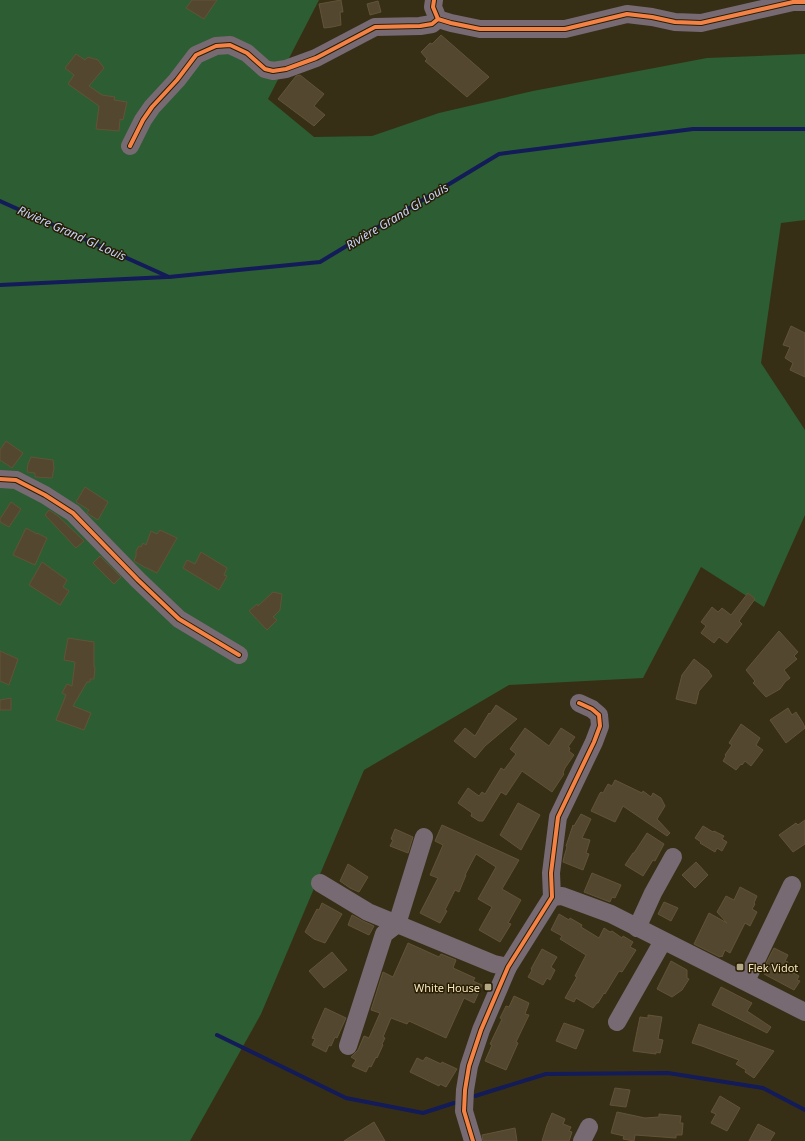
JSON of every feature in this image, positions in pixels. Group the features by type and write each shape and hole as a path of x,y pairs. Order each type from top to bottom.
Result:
{"street":[{"path":"434,0 433,7 438,19"},
{"path":"438,19 458,25 480,29 565,29 627,14 675,22 701,23 793,2 805,2"},
{"path":"130,146 143,120 152,107 178,80 196,56 216,46 230,45 247,53 265,69 273,71 286,69 316,58 375,27 420,26 432,24 438,19"},
{"path":"0,479 16,480 45,495 73,513 138,580 179,619 239,655"},
{"path":"473,1141 464,1111 465,1090 469,1066 481,1030 508,967 552,897 551,874 558,817 594,742 600,726 599,715 592,709 579,703"},
{"path":"348,1046 384,934 397,924 424,837"},
{"path":"637,928 653,893 673,857"},
{"path":"320,883 368,912 494,964 508,967"},
{"path":"746,982 792,885"},
{"path":"552,897 562,896 611,914 805,1012"},
{"path":"616,1022 663,941"}],"green space":[{"path":"0,0 319,0 268,99 314,137 372,136 439,113 533,91 707,58 805,54 805,220 781,223 761,363 805,430 805,515 764,607 701,567 643,678 509,685 364,770 261,1014 190,1141 0,1141"}],"building":[{"path":"192,0 217,0 204,19 186,8"},
{"path":"341,0 343,12 340,12 341,25 324,28 319,4"},
{"path":"378,1 381,12 370,15 367,4"},
{"path":"441,35 489,77 467,97 425,61 427,59 421,52"},
{"path":"76,54 85,60 88,57 98,60 104,68 89,86 102,95 115,97 114,100 127,102 123,120 120,119 119,131 96,129 99,106 68,84 74,75 65,68"},
{"path":"300,75 324,94 314,106 325,115 314,126 278,99 296,76"},
{"path":"791,326 805,333 805,377 790,370 793,363 785,358 790,347 783,345"},
{"path":"6,441 23,453 12,468 0,460 0,450"},
{"path":"31,457 53,460 54,468 52,478 35,477 35,473 27,472"},
{"path":"85,487 108,502 98,520 87,513 89,510 76,502"},
{"path":"11,502 21,509 9,527 0,522 0,519"},
{"path":"49,510 58,516 84,541 76,548 45,515"},
{"path":"26,528 47,538 35,565 13,555"},
{"path":"160,530 177,538 157,573 134,561 136,551 143,543 146,545 151,531 157,534"},
{"path":"201,552 227,568 224,575 227,576 219,590 183,568 187,560 195,564"},
{"path":"100,556 121,577 114,584 93,563"},
{"path":"42,562 67,580 63,587 69,591 60,605 29,585"},
{"path":"273,592 282,594 280,610 273,617 277,620 267,630 249,611 257,604 258,606"},
{"path":"748,593 755,599 739,621 742,624 727,643 719,637 714,643 701,633 706,626 701,622 712,607 718,612 722,608 731,615"},
{"path":"779,631 798,652 794,656 797,659 784,670 790,678 780,689 766,697 753,683 755,681 746,670"},
{"path":"68,638 94,642 94,679 90,679 90,682 87,682 73,706 91,713 84,730 56,720 66,695 62,693 67,684 72,686 75,662 64,660"},
{"path":"0,651 18,659 9,685 0,681"},
{"path":"694,659 709,671 712,676 699,691 696,704 676,699 682,675"},
{"path":"11,698 11,710 0,710 0,700"},
{"path":"496,705 517,719 485,746 475,758 454,741 465,728 475,736 489,713 490,714"},
{"path":"788,708 792,715 796,712 805,728 786,743 770,720"},
{"path":"741,724 760,738 756,745 763,750 751,766 745,761 736,770 723,761 732,745 729,743"},
{"path":"525,728 549,746 561,728 575,737 568,747 570,748 569,751 574,755 552,792 522,771 506,795 501,792 483,821 479,821 471,816 472,813 458,803 468,788 479,796 482,792 485,794 501,768 504,770 516,754 510,749"},
{"path":"615,780 642,793 643,791 651,797 653,793 661,798 665,806 657,819 670,833 667,836 623,806 615,822 591,811 600,793 603,793 608,784 612,786"},
{"path":"518,803 540,815 521,850 500,835"},
{"path":"581,814 591,819 582,838 590,840 586,853 589,854 583,870 563,862 566,846 573,825 574,826"},
{"path":"805,820 805,844 793,852 779,835 796,823 798,825"},
{"path":"442,825 519,860 502,889 521,900 508,923 511,924 500,942 479,930 492,907 478,899 496,867 476,854 465,875 459,892 455,890 445,910 447,911 440,923 420,913 438,878 430,875 443,845 435,841"},
{"path":"703,826 724,836 722,839 727,842 722,851 717,848 715,852 700,843 701,842 695,838"},
{"path":"395,829 413,837 408,853 390,846"},
{"path":"647,833 664,844 655,861 653,860 643,876 625,865"},
{"path":"696,862 708,875 695,888 682,875"},
{"path":"348,864 368,877 359,892 340,881"},
{"path":"592,873 621,885 615,898 612,897 610,902 584,892"},
{"path":"740,887 757,896 752,909 757,912 750,926 745,923 730,953 725,950 722,957 720,957 694,944 709,913 727,923 717,912 726,896 734,900"},
{"path":"664,902 678,908 671,921 658,914"},
{"path":"322,903 342,914 325,943 314,939 305,932 317,909 319,910"},
{"path":"559,914 582,925 581,927 599,938 604,928 610,932 612,931 622,938 623,936 633,942 630,947 636,950 622,972 619,971 605,994 604,993 593,1008 576,998 574,1002 565,998 577,977 575,976 586,955 560,939 562,936 551,930"},
{"path":"352,915 374,926 369,935 348,925"},
{"path":"408,943 439,957 441,954 456,960 453,968 475,978 473,981 482,985 474,1003 464,998 446,1038 409,1021 407,1024 391,1018 383,1037 385,1038 382,1044 383,1045 377,1058 376,1057 371,1067 369,1066 366,1072 352,1066 356,1060 351,1057 358,1050 364,1036 369,1038 380,1013 371,1010 383,972 393,977"},
{"path":"774,948 788,955 785,961 788,962 785,968 799,976 797,980 800,981 794,990 764,974 765,970 763,969"},
{"path":"542,949 557,957 551,967 555,970 550,980 547,978 543,985 528,977"},
{"path":"332,952 347,970 324,988 309,971"},
{"path":"671,961 687,970 687,978 689,979 682,990 672,997 657,989"},
{"path":"721,987 752,1003 747,1011 771,1027 767,1033 712,1005"},
{"path":"514,996 529,1003 525,1014 529,1015 516,1042 518,1043 506,1070 485,1061 492,1045 490,1044 502,1019 500,1018 506,1006 509,1007"},
{"path":"325,1008 346,1018 337,1038 335,1037 331,1046 329,1045 326,1052 312,1045 315,1039 312,1038"},
{"path":"648,1015 662,1017 658,1039 663,1040 660,1053 656,1052 656,1054 633,1051 640,1017 648,1018"},
{"path":"564,1023 584,1030 576,1049 556,1041"},
{"path":"699,1024 774,1051 754,1078 745,1072 746,1070 736,1064 739,1060 692,1043"},
{"path":"426,1057 457,1069 446,1087 440,1084 439,1086 410,1072 417,1058 423,1061"},
{"path":"615,1088 630,1090 626,1107 610,1105"},
{"path":"720,1096 740,1108 727,1131 711,1123 716,1114 711,1112"},
{"path":"617,1112 645,1118 659,1117 659,1114 681,1116 680,1123 683,1123 682,1135 676,1135 676,1138 635,1135 634,1141 623,1139 624,1136 611,1133"},
{"path":"552,1113 565,1119 563,1124 571,1127 569,1131 572,1132 569,1141 542,1141"},
{"path":"374,1122 385,1141 344,1141"},
{"path":"758,1124 775,1133 770,1141 749,1141"},
{"path":"515,1128 517,1141 483,1141 482,1135"}],"waterway":[{"name":"Rivière Grand Gl Louis","path":"0,201 169,277 320,262 499,154 693,129 805,129"},
{"path":"0,285 167,277"},
{"path":"217,1035 346,1098 423,1113 454,1103"},
{"path":"475,1096 546,1074 668,1073 763,1088 805,1110"}],"cycle path":[{"path":"434,0 433,7 438,19 480,29 565,29 627,14 675,22 701,23 793,2 805,2"},
{"path":"130,146 143,120 152,107 177,80 196,55 216,46 230,45 247,53 265,69 273,71 286,69 316,58 375,27 420,26 432,24 438,19"},
{"path":"0,479 16,480 45,495 73,513 138,580 179,619 239,655"},
{"path":"473,1141 464,1111 465,1090 469,1066 481,1030 508,967 552,897 551,873 558,817 594,742 600,726 599,715 592,709 579,703"}],"place":[{"name":"Flek Vidot","path":"740,967"},
{"name":"White House","path":"488,987"}]}
